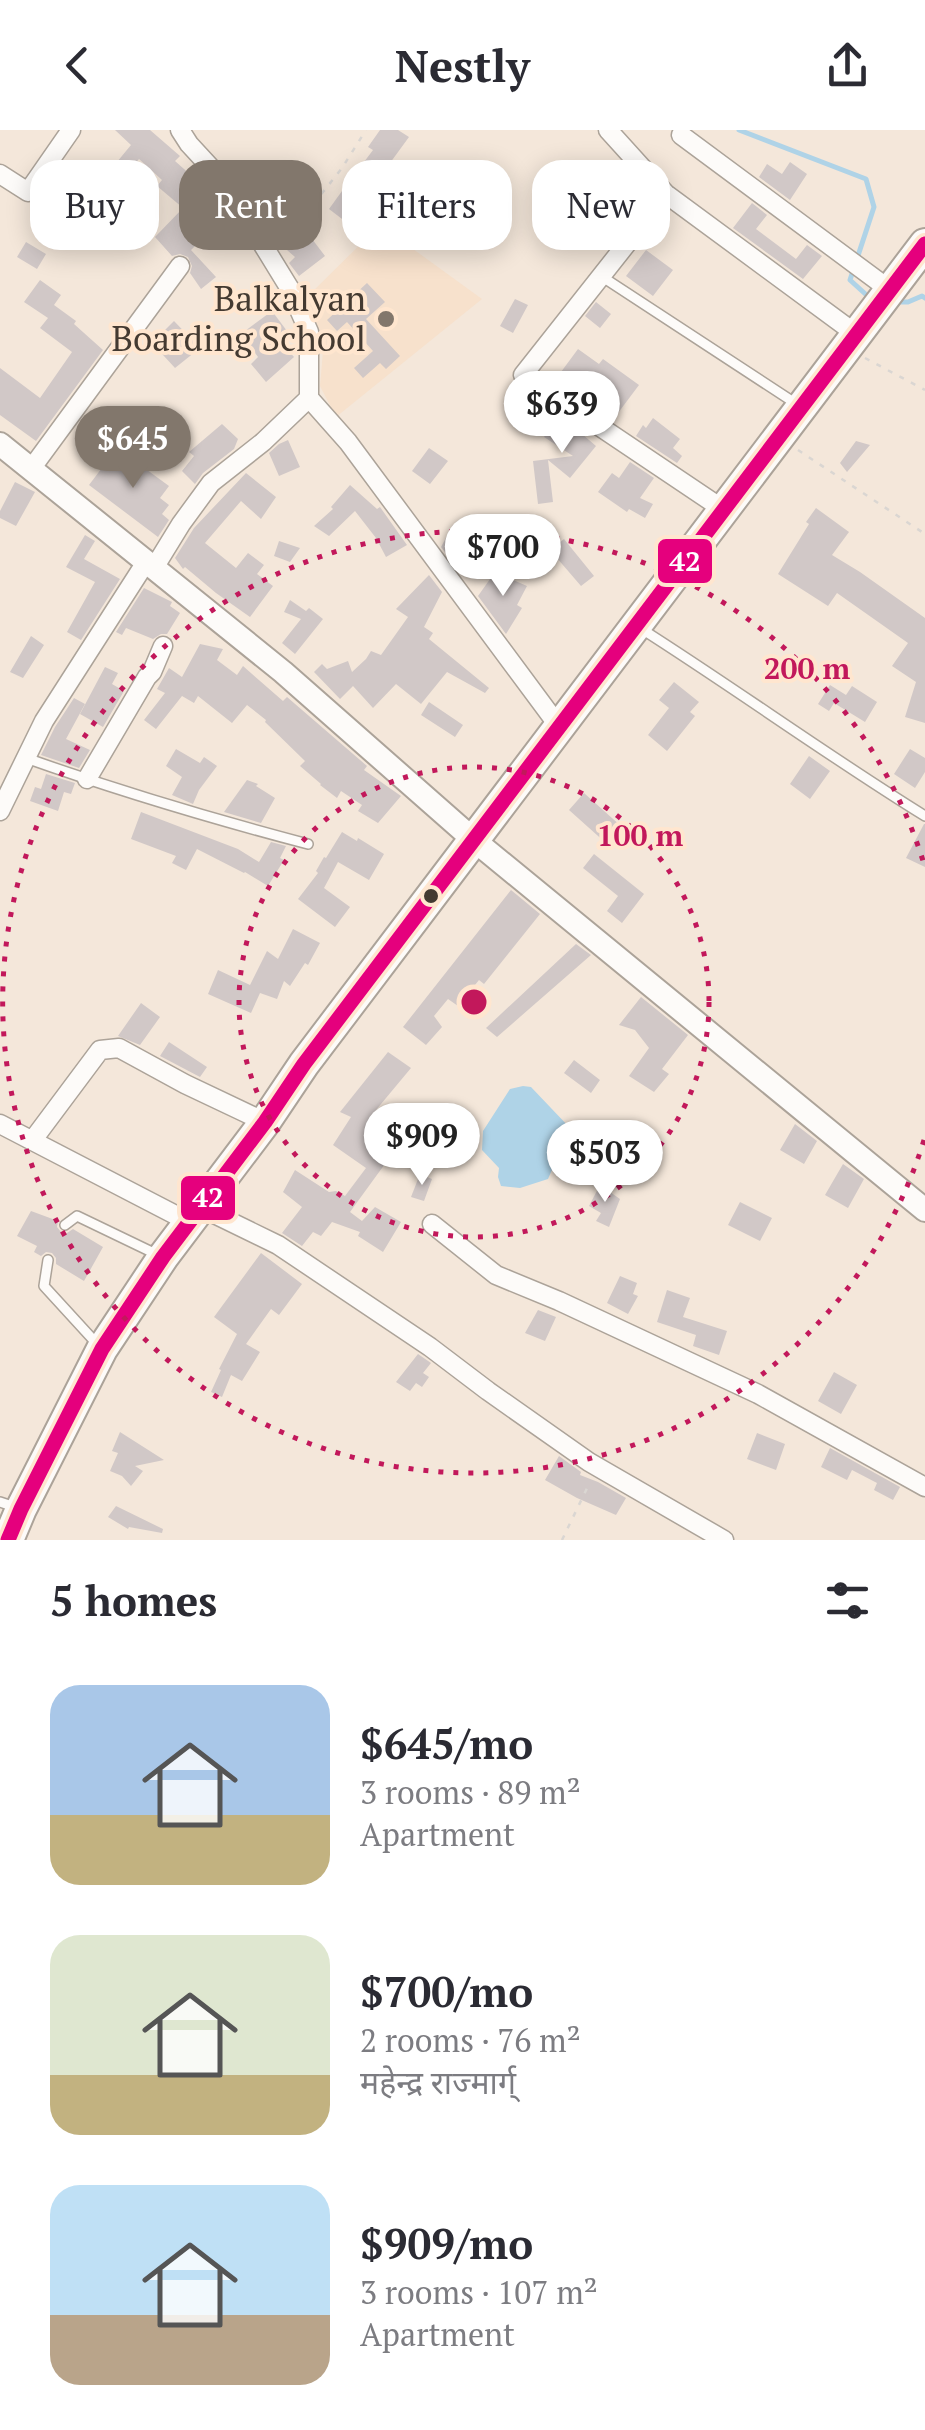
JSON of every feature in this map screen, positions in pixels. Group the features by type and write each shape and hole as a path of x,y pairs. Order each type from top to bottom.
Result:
{"highway":[{"path":"8,1540 10,1506 102,1349 163,1258 304,1064 925,244"}],"street":[{"path":"0,174 28,192 71,130"},
{"path":"180,130 225,184 290,289 309,332 309,398 348,442 560,728"},
{"path":"608,130 635,160"},
{"path":"681,135 890,290"},
{"path":"670,197 852,341"},
{"path":"622,250 523,375 724,510"},
{"path":"32,469 180,266"},
{"path":"0,811 44,721 210,483 309,398"},
{"path":"0,444 283,672 475,840 925,1210"},
{"path":"87,779 164,646"},
{"path":"32,1141 100,1050 119,1048 265,1122"},
{"path":"0,1124 194,1215 278,1245 430,1347 597,1467 724,1540"},
{"path":"432,1224 496,1275 758,1394 925,1487"}],"lane":[{"path":"601,276 802,407"},
{"path":"638,626 925,816"},
{"path":"26,758 212,818 308,844"},
{"path":"65,1225 77,1216 163,1258"},
{"path":"48,1260 44,1286 102,1349"}],"path":[{"path":"271,258 342,168 366,130"},
{"path":"852,341 925,390"},
{"path":"772,447 795,449 925,534"},
{"path":"562,1540 597,1467"}],"shaded area":[{"name":"Balkalyan Boarding School","path":"355,250 414,250 482,299 336,417 320,386 324,339 305,299"}],"water":[{"path":"531,1087 570,1128 548,1179 520,1188 501,1186 499,1168 482,1150 483,1131 510,1089"}],"building":[{"path":"115,130 150,130 180,156 175,161 179,165 179,205 159,188 159,160 119,160 131,145"},
{"path":"380,130 398,130 409,137 392,160 366,160 373,150 368,147"},
{"path":"790,162 807,174 790,200 759,177 767,164 782,174"},
{"path":"342,191 342,219 329,209"},
{"path":"752,203 767,215 756,229 796,259 807,245 822,256 803,279 733,228"},
{"path":"179,212 179,250 191,250 216,277 201,289 190,273 188,257 172,256 159,241 159,233"},
{"path":"26,242 30,250 46,254 37,269 17,257"},
{"path":"287,250 320,250 325,256 299,276 289,263 295,257"},
{"path":"646,250 673,270 653,296 626,276"},
{"path":"40,280 61,295 54,305 76,321 74,324 103,350 36,441 0,415 0,368 40,398 72,352 40,328 48,318 24,302"},
{"path":"367,283 385,302 366,319 400,356 386,369 380,363 363,378 354,368 373,351 347,322 337,331 327,320"},
{"path":"515,299 528,305 513,333 500,326"},
{"path":"596,302 611,314 600,328 585,316"},
{"path":"272,311 287,331 277,338 294,357 266,382 251,364 258,357 241,334"},
{"path":"174,321 200,348 175,368 152,343"},
{"path":"578,349 599,364 603,359 639,385 618,413 582,381 579,386 561,372"},
{"path":"559,414 584,431 582,434 596,446 570,478 548,460 553,502 538,504 533,461 573,456 544,437"},
{"path":"653,418 680,439 673,448 682,456 677,463 636,436"},
{"path":"96,421 116,433 107,447 88,435"},
{"path":"222,424 238,439 234,449 195,484 182,471 194,456 189,452"},
{"path":"288,440 300,467 279,476 269,453"},
{"path":"856,441 870,445 847,472 840,463"},
{"path":"117,448 169,486 160,498 169,505 162,514 169,520 158,537 89,485"},
{"path":"429,448 448,461 430,484 412,471"},
{"path":"630,462 654,478 640,498 653,504 645,518 629,509 627,512 598,492 612,473 619,478"},
{"path":"246,473 276,497 261,519 241,501 205,543 236,568 248,553 264,565 257,574 273,586 250,617 183,569 175,558 194,528"},
{"path":"15,482 35,492 16,526 0,518"},
{"path":"350,485 377,509 380,507 407,545 386,557 355,511 329,536 314,526 333,509"},
{"path":"816,508 849,532 832,555 925,618 925,723 905,717 916,682 892,666 908,643 837,593 828,606 778,574"},
{"path":"453,525 465,532 449,557 441,547"},
{"path":"85,535 95,541 84,559 120,579 81,640 67,632 95,582 66,567"},
{"path":"564,539 594,576 581,586 550,550"},
{"path":"279,541 300,548 290,562 274,556"},
{"path":"495,572 527,586 517,605 522,608 506,634 478,596"},
{"path":"429,575 442,592 424,627 433,633 429,639 489,688 485,693 447,672 421,704 396,684 373,708 353,686 340,699 314,672 322,664 327,669 348,661 352,672 371,651 381,655 408,617 396,609"},
{"path":"144,588 172,602 170,606 180,613 167,634 153,639 126,628 122,635 116,632"},
{"path":"290,600 323,619 295,654 282,643 301,619 284,612"},
{"path":"31,636 44,645 23,678 10,672"},
{"path":"200,644 223,649 217,660 237,675 243,666 283,701 287,697 367,766 364,770 401,796 378,823 358,811 362,805 341,791 337,798 320,785 300,766 305,761 247,705 232,723 198,696 194,703 182,696 156,729 144,720 165,693 157,689 169,668 182,677"},
{"path":"105,667 118,673 112,684 124,691 103,727 80,714"},
{"path":"674,682 699,702 690,712 695,716 667,751 648,735 669,708 659,700"},
{"path":"830,685 846,695 852,686 877,702 865,722 834,703 829,711 818,704"},
{"path":"74,698 85,704 66,739 90,750 79,768 41,755"},
{"path":"429,702 463,725 455,737 421,715"},
{"path":"176,749 200,763 204,757 217,766 193,804 172,795 182,777 166,766"},
{"path":"910,749 925,758 925,772 915,788 894,774"},
{"path":"809,756 830,771 810,799 790,784"},
{"path":"46,774 75,783 71,794 64,792 58,811 30,801 35,787 41,789"},
{"path":"247,780 275,798 261,823 224,812"},
{"path":"584,793 622,827 607,844 569,810"},
{"path":"141,812 238,849 259,862 271,842 286,846 280,858 284,860 268,886 197,849 186,870 172,863 176,856 131,839"},
{"path":"925,824 925,867 906,858"},
{"path":"342,832 384,854 369,880 338,862 324,888 350,907 335,927 298,899"},
{"path":"594,854 644,894 622,923 607,911 618,896 583,868"},
{"path":"511,890 540,914 484,984 479,980 458,1006 448,999 434,1016 442,1027 426,1045 403,1027"},
{"path":"293,929 320,943 290,986 284,981 277,999 260,993 251,1013 208,994 218,970 250,985 267,951 278,959"},
{"path":"576,944 591,955 497,1037 486,1028"},
{"path":"641,997 688,1035 662,1069 669,1074 654,1092 629,1076 649,1048 635,1030 619,1025"},
{"path":"141,1003 160,1017 140,1045 118,1036"},
{"path":"169,1042 207,1067 200,1077 160,1056"},
{"path":"388,1052 411,1068 371,1116 382,1122 377,1131 398,1146 350,1212 362,1221 375,1207 401,1222 383,1252 358,1236 360,1232 332,1222 321,1236 313,1232 302,1246 282,1233 302,1207 283,1192 295,1170 329,1192 345,1196 366,1168 333,1145 351,1117 340,1112"},
{"path":"574,1060 600,1080 591,1093 564,1073"},
{"path":"795,1124 817,1141 804,1164 780,1150"},
{"path":"465,1127 466,1145 456,1154 442,1152 450,1140 450,1128"},
{"path":"843,1164 864,1179 848,1208 825,1195"},
{"path":"420,1174 432,1179 424,1201 411,1197"},
{"path":"600,1185 620,1199 609,1227 596,1221 601,1213 589,1206"},
{"path":"740,1202 772,1218 760,1241 728,1225"},
{"path":"31,1211 58,1221 61,1232 73,1229 103,1247 84,1281 56,1264 52,1253 41,1256 34,1252 37,1246 17,1236"},
{"path":"261,1253 302,1284 279,1315 271,1309 246,1344 260,1352 242,1381 231,1375 222,1397 211,1392 237,1334 214,1317"},
{"path":"620,1276 637,1283 633,1294 638,1296 628,1314 607,1303"},
{"path":"667,1290 690,1298 683,1317 727,1331 719,1355 693,1346 696,1335 657,1322"},
{"path":"538,1310 556,1317 545,1341 525,1333"},
{"path":"418,1354 431,1363 423,1373 429,1377 422,1387 416,1383 410,1391 396,1382"},
{"path":"834,1372 857,1385 841,1414 818,1401"},
{"path":"120,1432 164,1460 135,1466 143,1471 131,1486 110,1471 118,1453 112,1451"},
{"path":"757,1433 785,1444 776,1470 747,1459"},
{"path":"830,1448 900,1487 893,1500 874,1490 877,1483 852,1470 847,1480 821,1467"},
{"path":"559,1456 580,1475 626,1498 616,1515 545,1480"},
{"path":"116,1506 163,1529 162,1533 128,1529 108,1517"}],"waterway":[{"path":"739,130 866,179 874,207 850,280 872,300"},
{"path":"896,302 925,298"}],"transit line":[{"name":"42","path":"8,1540 102,1349 163,1257 304,1064 925,244"}],"place":[{"name":"Balkalyan Boarding School","path":"386,319"}]}
